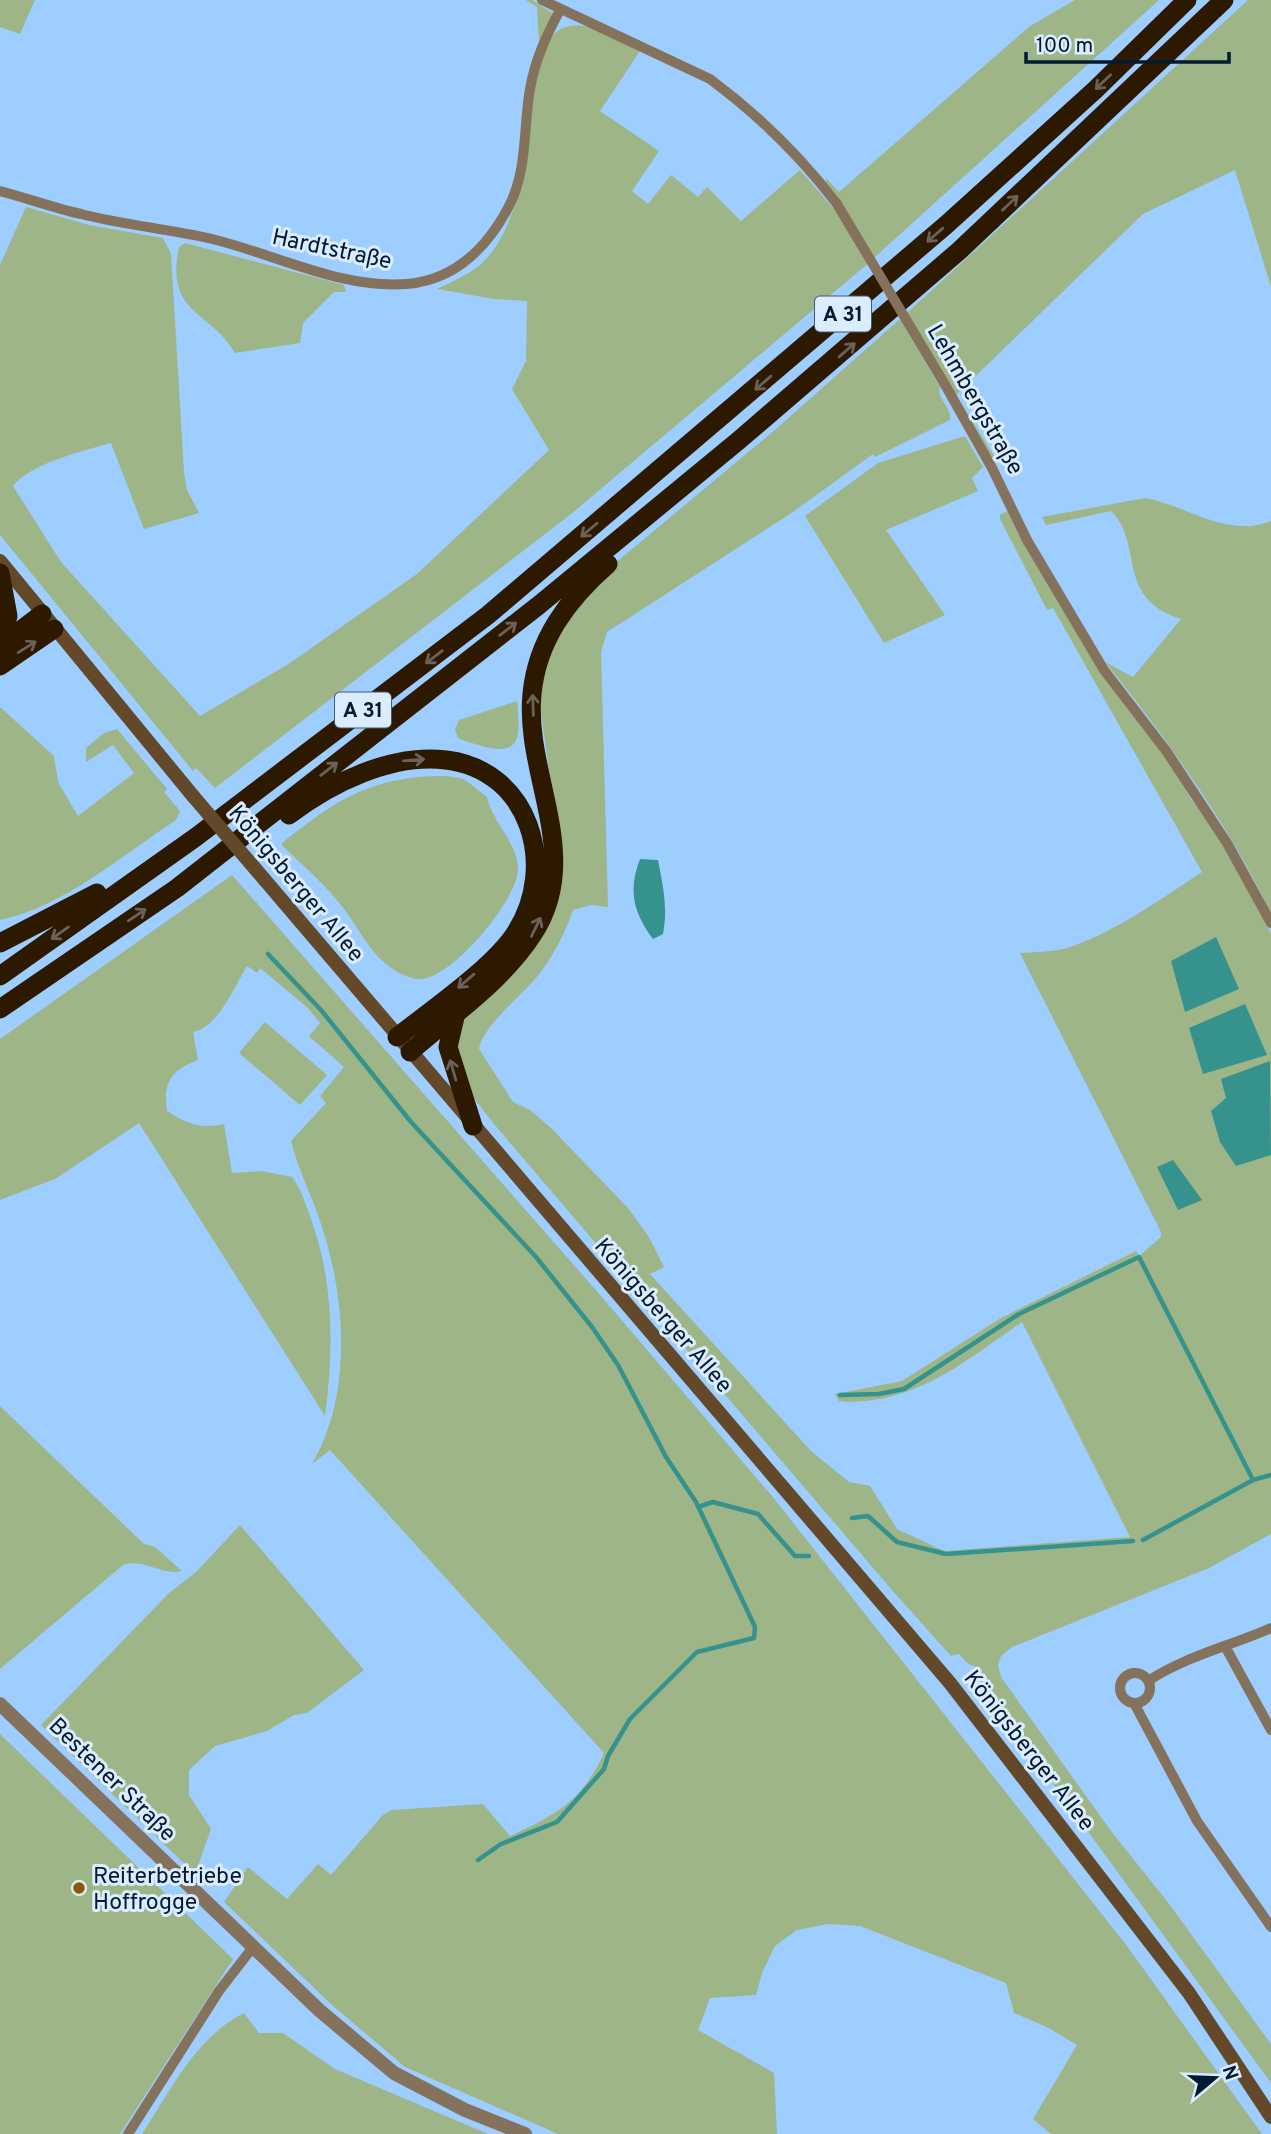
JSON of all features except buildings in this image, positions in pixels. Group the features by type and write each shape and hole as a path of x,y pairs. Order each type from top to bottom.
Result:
{"highway":[{"name":"A 31","path":"0,976 196,836 488,615 946,225 1095,90 1187,0"},
{"name":"A 31","path":"0,1009 177,888 528,613 738,441 960,250 1224,0"},
{"path":"410,1052 497,976 534,934 549,897 554,852 535,738 531,696 539,657 552,628 590,579 681,500 738,441"},
{"path":"0,573 8,616 0,644"},
{"path":"0,644 42,614"},
{"path":"0,666 54,629"},
{"path":"177,888 216,868 300,807 351,778 404,761 430,759 448,760 481,770 507,791 526,817 537,852 534,892 516,932 502,948 449,996 397,1037"},
{"path":"0,943 88,900 171,840 196,836"},
{"path":"456,1012 448,1047 473,1126"}],"main road":[{"name":"Königsberger Allee","path":"0,561 193,796 397,1037 950,1683 1189,1993 1271,2117"}],"street":[{"name":"Lehmbergstraße","path":"542,0 710,79 732,95 791,152 837,204 944,383 992,468 1027,540 1104,670 1182,774 1227,843 1271,923"},
{"name":"Hardtstraße","path":"0,191 82,214 214,239 303,268 369,282 408,284 434,278 452,270 482,248 509,206 521,171 535,68 544,38 561,10"},
{"path":"1149,1681 1200,1655 1226,1648 1271,1629"},
{"path":"1226,1648 1271,1730"},
{"path":"1149,1681 1136,1673 1122,1680 1121,1695 1134,1703 1197,1821 1271,1927"},
{"path":"1134,1703 1147,1698 1149,1681"},
{"name":"Bestener Straße","path":"0,1704 319,2010 394,2073 441,2099 525,2134"},
{"path":"128,2134 219,1991 253,1947"}],"shaded area":[{"path":"0,0 35,0 20,34 0,27"},
{"path":"526,0 532,0 554,14 539,43 537,7"},
{"path":"1075,0 1159,0 865,266 571,514 215,788 196,768 193,771 0,535 0,265 26,207 89,225 163,238 171,254 184,472 187,490 199,513 144,529 111,443 45,464 13,486 61,562 200,716 287,665 417,574 549,450 512,389 526,361 527,301 494,299 437,289 477,268 494,249 505,229 523,175 538,70 544,50 553,35 566,27 585,26 604,32 640,51 600,111 659,151 632,191 648,204 671,175 698,197 707,187 741,221 800,170 833,208 839,201 826,184 826,178 839,192 1030,26"},
{"path":"1248,0 1271,0 1271,287 1235,170 1143,214 956,395 996,459 992,458 907,313"},
{"path":"185,243 344,285 346,292 334,292 303,323 300,343 235,353 225,339 192,309 178,286 176,269 179,247"},
{"path":"900,319 940,387 940,395 949,411 950,420 875,457 873,454 793,512 607,632 601,652 608,907 591,905 573,910 559,943 545,965 488,1030 479,1049 513,1102 530,1110 551,1128 628,1208 649,1237 664,1267 650,1274 811,1451 849,1482 870,1486 897,1529 944,1551 1130,1537 1022,1322 961,1364 919,1387 872,1400 839,1401 835,1394 902,1381 1001,1318 1136,1251 1139,1256 1161,1237 1161,1232 1020,953 1063,949 1098,935 1202,872 1053,608 1047,610 1000,519 1000,515 1007,511 1023,542 1175,770 1191,799 1211,823 1271,933 1271,1534 1209,1568 1012,1647 1001,1656 998,1665 1001,1677 1111,1831 1170,1905 1271,2044 1271,2083 983,1687 976,1667 967,1663 959,1654 951,1656 891,1589 494,1124 476,1101 456,1065 457,1026 540,936 550,777 539,698 548,649 601,575 776,429"},
{"path":"965,436 983,467 972,478 978,491 886,530 945,615 884,643 805,516 878,463"},
{"path":"1145,498 1207,519 1239,526 1271,521 1271,914 1237,850 1196,783 1105,662 1133,677 1181,619 1160,609 1147,598 1138,584 1121,524 1111,511 1046,525 1042,517"},
{"path":"517,701 517,738 508,748 486,747 458,738 455,730 459,720"},
{"path":"0,707 54,756 58,782 78,816 134,773 113,745 86,762 86,748 104,733 117,729 167,789 164,792 180,811 176,820 70,892 47,904 0,920"},
{"path":"447,776 464,779 487,797 514,850 518,869 507,899 481,935 449,966 433,976 416,979 400,973 383,961 337,900 281,844 320,814 357,793 398,780"},
{"path":"640,859 658,860 663,888 663,934 653,939 634,900 634,881"},
{"path":"232,875 601,1296 772,1496 1127,1946 1262,2134 1051,2134 1033,2119 1077,2045 1047,2027 1014,2013 1006,1983 860,1926 828,1924 797,1930 775,1946 762,1973 756,1995 710,1998 698,2030 774,2073 777,2134 558,2134 405,2067 332,2005 224,1902 248,1867 287,1899 318,1864 331,1875 383,1815 392,1810 483,1804 510,1836 566,1805 586,1783 604,1753 330,1450 312,1464 334,1407 339,1376 340,1313 329,1250 291,1141 326,1103 320,1096 344,1067 309,1036 320,1023 308,1008 260,968 257,973 247,966 218,1014 202,1029 193,1032 198,1060 188,1064 170,1079 166,1101 167,1111 188,1122 201,1126 224,1124 232,1173 262,1171 292,1177 300,1191 318,1240 328,1290 331,1340 325,1416 139,1123 55,1179 0,1200 0,1039"},
{"path":"1216,937 1239,989 1185,1012 1171,961"},
{"path":"1245,1004 1267,1055 1203,1074 1189,1028"},
{"path":"265,1022 327,1075 300,1105 239,1053"},
{"path":"1270,1061 1271,1155 1236,1166 1220,1142 1211,1111 1226,1098 1221,1079"},
{"path":"1173,1160 1202,1200 1178,1210 1157,1167"},
{"path":"0,1406 144,1544 155,1547 182,1571 167,1571 131,1563 123,1565 0,1669"},
{"path":"240,1525 364,1670 307,1713 294,1715 267,1731 215,1746 189,1770 189,1795 211,1829 195,1874 41,1725 169,1593 196,1572"},
{"name":"Reiterbetriebe Hoffrogge","path":"0,1734 233,1959 120,2134 0,2134"},
{"path":"244,2013 259,2033 283,2033 335,2069 488,2134 142,2134 185,2066 211,2036"}],"waterway":[{"path":"268,954 321,1010 411,1122 536,1257 592,1327 618,1365 666,1457 696,1502 755,1627 754,1638 697,1652 630,1719 608,1756 604,1769 557,1822 501,1844 478,1860"},
{"path":"840,1395 879,1394 904,1389 1019,1314 1139,1257 1253,1480"},
{"path":"1143,1540 1253,1480 1271,1475"},
{"path":"698,1507 713,1502 758,1514 795,1556 809,1556"},
{"path":"852,1518 868,1516 897,1542 946,1554 1133,1541"}],"place":[{"name":"Reiterbetriebe Hoffrogge","path":"79,1888"}]}
